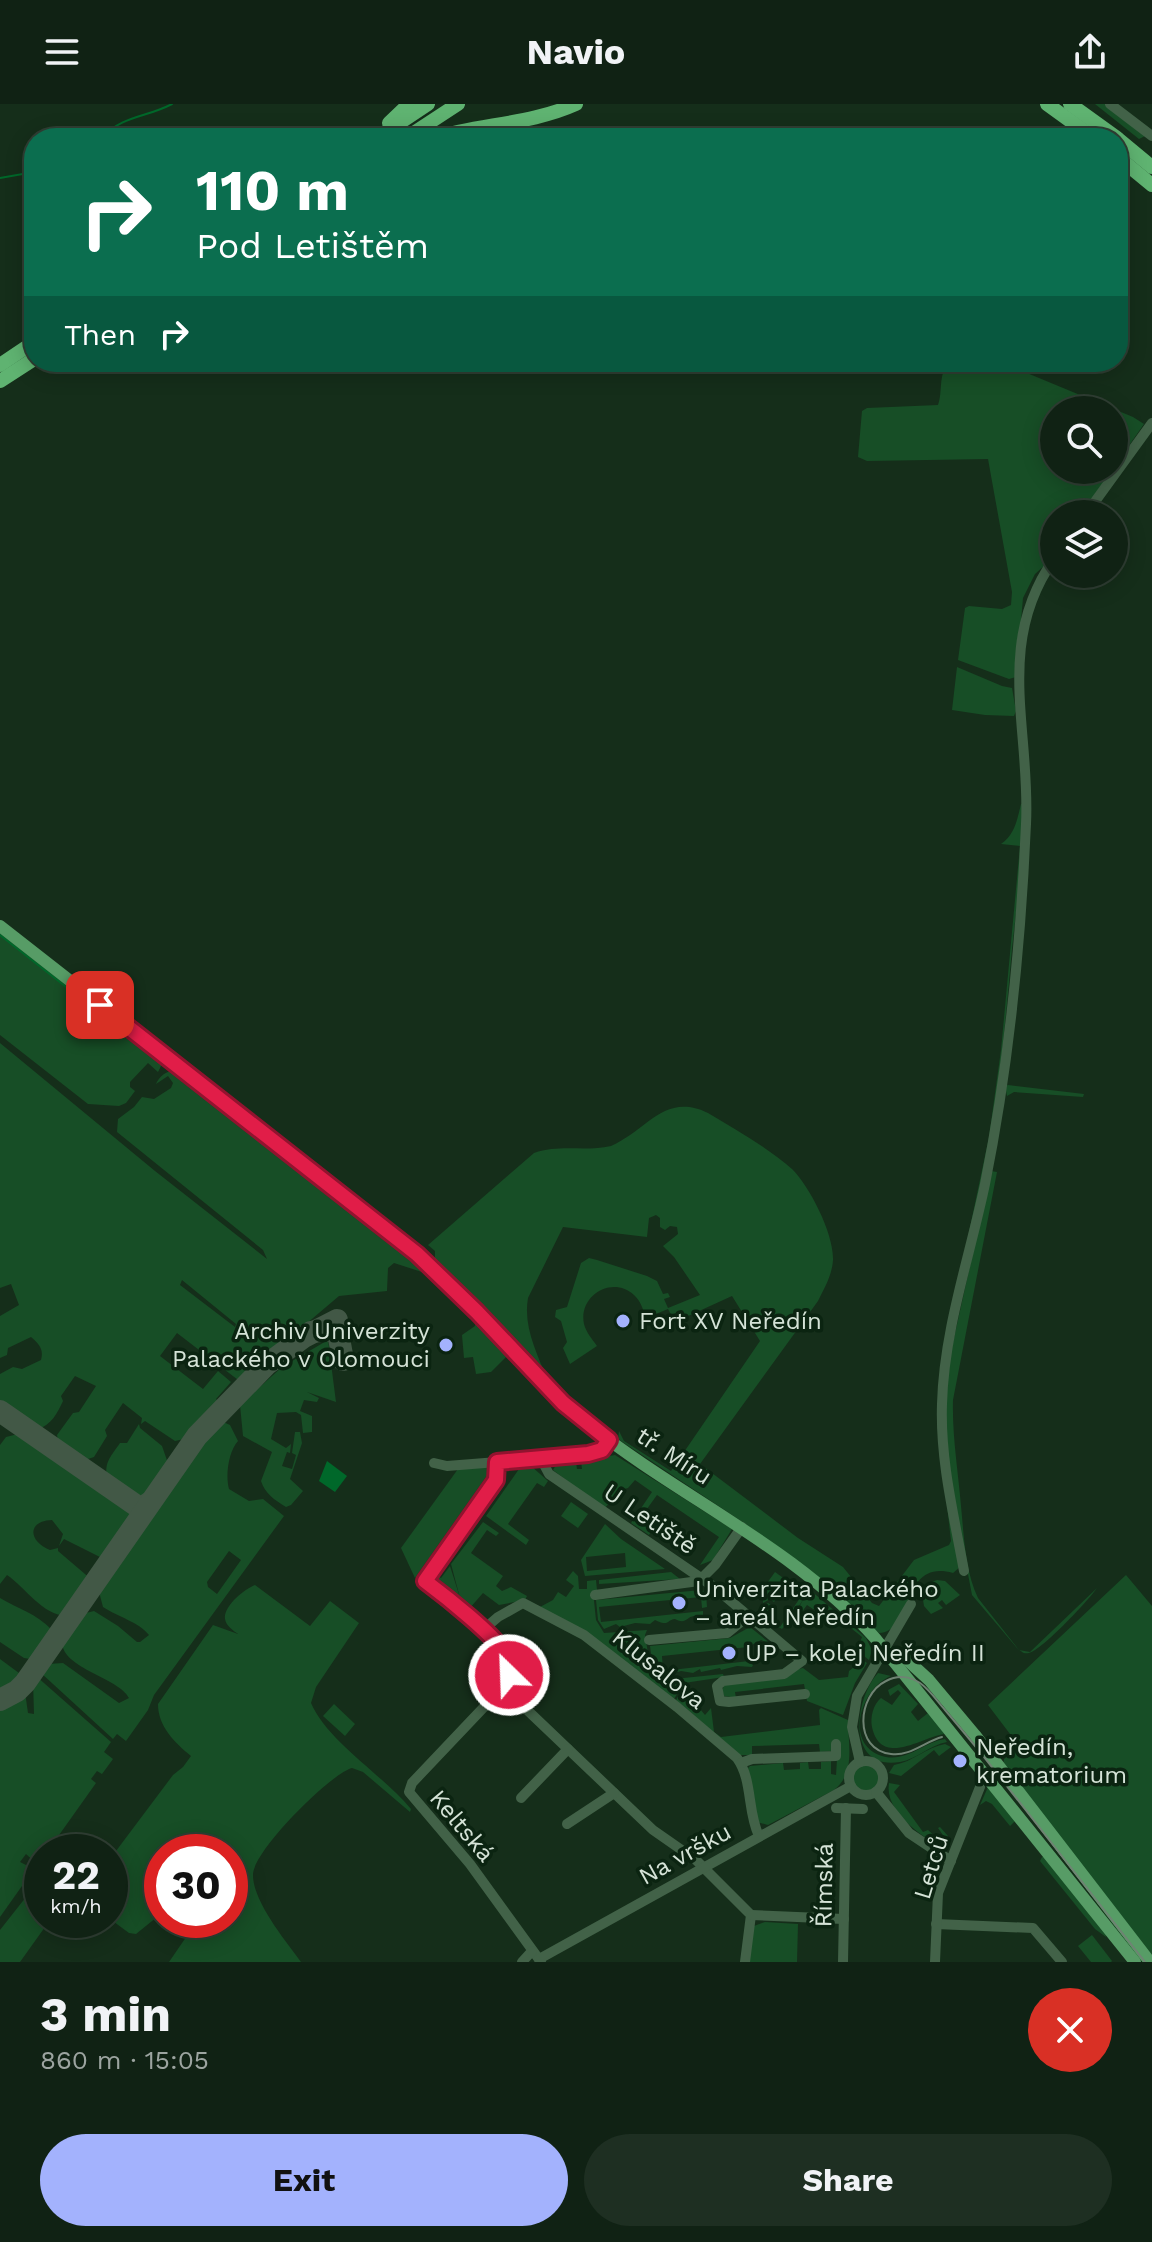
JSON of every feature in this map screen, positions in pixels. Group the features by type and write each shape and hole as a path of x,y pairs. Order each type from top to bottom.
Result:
{"highway":[{"path":"385,128 409,104"},
{"path":"391,128 428,104"},
{"path":"421,128 458,104"},
{"path":"473,128 549,114 576,104"},
{"path":"1047,104 1080,128"},
{"path":"1070,104 1103,128"},
{"path":"1128,147 1152,167"},
{"path":"1128,165 1152,185"},
{"path":"0,365 24,349"},
{"path":"0,381 24,365"}],"main road":[{"name":"tř. Míru","path":"0,926 408,1246 477,1312 563,1403 609,1440 742,1527 828,1593 872,1634 1135,1962"},
{"name":"tř. Míru","path":"884,1651 905,1658 929,1680 1150,1962"}],"street":[{"path":"1110,104 1152,136"},
{"path":"1096,500 1152,423"},
{"path":"964,1571 943,1440 943,1378 985,1182 1008,1034 1027,819 1018,697 1024,631 1032,594 1040,581"},
{"path":"434,1463 447,1466 593,1453 602,1450 609,1440"},
{"name":"U Letiště","path":"541,1459 549,1474 703,1580 802,1661 784,1674 723,1681 717,1686 720,1701 805,1694"},
{"path":"497,1462 496,1480 425,1581 500,1647 509,1660 510,1671 503,1687 653,1830 704,1867 751,1915 844,1919"},
{"name":"U Letiště","path":"595,1595 703,1580 742,1527"},
{"name":"Klusalova","path":"483,1630 498,1617 526,1603 584,1635 677,1707 741,1763"},
{"path":"860,1762 852,1727 855,1702 862,1684 911,1604"},
{"path":"649,1640 727,1633 748,1616"},
{"name":"Keltská","path":"503,1687 417,1777 409,1792 470,1864 538,1957"},
{"path":"759,1836 741,1763 752,1759 836,1756 836,1744"},
{"path":"521,1798 568,1749"},
{"path":"860,1762 872,1762 881,1770 882,1785 876,1792 862,1795 851,1786 851,1770 860,1762"},
{"name":"Na vršku","path":"522,1962 538,1957 851,1786"},
{"name":"Letců","path":"935,1962 938,1893 980,1787"},
{"path":"876,1792 909,1833 951,1861"},
{"path":"567,1824 614,1793"},
{"name":"Římská","path":"843,1962 841,1808 863,1809"},
{"path":"745,1962 751,1915"},
{"path":"936,1924 1033,1928 1062,1962"}],"shaded area":[{"path":"1095,104 1107,104 1145,136 1139,139"},
{"path":"944,372 1020,372 1082,396 1040,396 1040,484 1102,484 1091,500 1040,500 1040,570 1023,598 1016,677 1009,679 958,660 965,608 1002,609 1011,605 1012,592 988,459 867,461 858,457 862,411 867,408 938,405"},
{"path":"1128,415 1144,424 1128,447"},
{"path":"957,667 1012,688 1014,716 952,710"},
{"path":"1023,804 1020,876 997,1097 982,1184 960,1274 989,1137 1001,1050 1020,846 1001,844 1012,831"},
{"path":"0,931 161,1059 158,1072 148,1063 130,1082 130,1087 135,1091 126,1103 119,1106 88,1104 0,1035"},
{"path":"0,1043 267,1259 263,1250 117,1132 118,1119 142,1097 154,1099 171,1088 173,1083 168,1076 156,1084 163,1075 180,1072 416,1257 414,1260 449,1292 507,1356 491,1372 476,1374 473,1357 464,1358 462,1335 475,1323 425,1273 394,1263 388,1268 387,1291 339,1296 260,1363 242,1383 177,1333 160,1356 203,1389 218,1371 231,1382 216,1399 219,1402 232,1392 189,1438 175,1441 145,1421 141,1424 142,1418 123,1403 105,1430 107,1436 94,1457 82,1461 59,1445 57,1435 73,1413 79,1412 96,1386 75,1376 61,1396 63,1401 56,1415 38,1429 0,1408 0,1374 13,1367 22,1369 41,1360 42,1353 31,1337 8,1348 7,1355 0,1358 0,1316 19,1305 11,1284 0,1288","holes":["182,1280 236,1324 235,1327 180,1285"]},
{"path":"1005,1086 1084,1094 1083,1097 1014,1092 1007,1096"},
{"path":"679,1107 708,1113 772,1153 799,1177 830,1237 833,1260 830,1276 818,1301 700,1464 798,1538 843,1567 872,1603 879,1606 914,1560 949,1545 946,1496 960,1567 953,1573 936,1571 924,1576 916,1585 898,1621 890,1630 879,1633 793,1559 618,1439 619,1431 624,1441 671,1471 760,1341 732,1296 675,1322 668,1309 646,1318 638,1300 626,1289 616,1287 599,1291 586,1304 584,1314 585,1327 597,1346 570,1364 563,1348 567,1342 561,1321 555,1317 556,1310 567,1307 581,1263 589,1258 657,1281 663,1294 668,1293 670,1297 664,1299 668,1308 700,1295 663,1246 678,1234 677,1227 670,1226 665,1230 660,1227 660,1218 656,1215 649,1218 647,1237 563,1227 528,1298 529,1330 547,1379 435,1259 435,1251 428,1245 534,1153 611,1146 657,1116"},
{"path":"991,1171 997,1172 953,1400 953,1427 970,1576 978,1598 1018,1649 972,1595 953,1496 945,1428 948,1365"},
{"path":"328,1340 336,1402 307,1392 319,1398 317,1402 304,1400 300,1411 312,1416 312,1432 303,1433 301,1415 296,1412 277,1413 271,1439 286,1448 291,1444 290,1453 287,1452 282,1466 292,1469 296,1455 292,1453 295,1432 300,1432 302,1443 290,1479 303,1491 286,1507 263,1486 261,1481 272,1452 243,1436 240,1405 282,1367"},
{"path":"221,1421 230,1425 238,1441 229,1463 229,1489 249,1501 263,1499 284,1516 154,1695 148,1710 126,1741 117,1734 113,1739 41,1673 42,1668 48,1664 63,1663 119,1703 129,1698 113,1684 68,1656 63,1647 63,1637 78,1615 94,1611 137,1642 149,1635 134,1623 103,1607 98,1588 194,1448","holes":["229,1551 241,1560 217,1594 208,1587 207,1582"]},
{"path":"139,1424 162,1446 169,1466 150,1496 135,1495 107,1476 112,1455 120,1443 127,1443"},
{"path":"938,1426 946,1496 940,1454"},
{"path":"18,1434 127,1506 136,1516 106,1560 64,1539 59,1546 63,1534 52,1520 44,1521 35,1528 34,1537 38,1542 50,1550 58,1548 92,1580 67,1616 42,1606 7,1575 0,1584 0,1445 6,1437"},
{"path":"615,1455 732,1529 713,1560 700,1565 719,1537 657,1495 644,1513 657,1522 649,1535 631,1523 652,1492 635,1480 604,1509 553,1470 557,1463 576,1462 577,1469 582,1469 581,1461"},
{"path":"327,1461 347,1476 335,1492 319,1481"},
{"path":"531,1466 548,1481 544,1487 537,1483 508,1524 529,1540 526,1545 486,1516 519,1469"},
{"path":"458,1469 492,1469 491,1480 486,1477 415,1578 401,1548"},
{"path":"571,1502 588,1514 578,1528 561,1516"},
{"path":"483,1522 499,1533 496,1536 487,1530 471,1553 503,1576 496,1586 502,1591 511,1587 527,1596 525,1600 499,1605 483,1593 469,1609 460,1598 451,1564"},
{"path":"605,1524 665,1569 585,1576 581,1560","holes":["625,1553 626,1567 587,1571 586,1557"]},
{"path":"450,1566 462,1604 433,1581 434,1574 441,1578"},
{"path":"573,1571 578,1576 579,1589 587,1589 587,1581 596,1580 597,1590 593,1591 596,1620 604,1633 647,1630 645,1635 650,1665 664,1680 723,1674 724,1677 684,1683 674,1699 540,1607 553,1600 558,1592 566,1597 574,1586 566,1580"},
{"path":"671,1572 680,1579 599,1584 599,1580"},
{"path":"775,1572 793,1585 809,1589 866,1638 872,1650 869,1660 864,1656 864,1647 860,1642 862,1637 826,1608 813,1609 807,1605 796,1620 793,1618 803,1600 782,1629 763,1618 763,1606 768,1603 771,1605 764,1617 780,1627 800,1598 784,1587 774,1602 770,1599 763,1603 762,1590"},
{"path":"1126,1575 1152,1606 1152,1955 1003,1766 1004,1759 1020,1747 988,1705"},
{"path":"945,1581 960,1595 946,1605 942,1600 938,1603 943,1608 931,1614 924,1606 922,1594 929,1583"},
{"path":"255,1585 310,1626 330,1601 359,1623 316,1687 311,1703 329,1731 411,1809 410,1812 363,1772 352,1768 341,1773 311,1798 265,1849 256,1864 254,1886 271,1921 301,1962 169,1962 185,1938 248,1938 248,1834 144,1834 144,1928 136,1934 128,1932 128,1835 191,1756 168,1733 158,1704 213,1625 238,1634 227,1624 225,1614 246,1590"},
{"path":"1097,1588 1044,1643 1029,1653 1020,1650 1030,1652"},
{"path":"701,1590 706,1593 707,1607 702,1608 701,1597 599,1607 601,1622 703,1611 703,1619 694,1616 684,1621 675,1619 666,1623 655,1620 650,1624 635,1623 620,1627 616,1624 604,1629 598,1620 596,1600"},
{"path":"0,1598 33,1615 52,1630 53,1637 36,1660 24,1658 0,1642"},
{"path":"750,1627 771,1644 761,1640 748,1647 662,1656 663,1671 749,1661 752,1667 737,1666 701,1672 700,1669 693,1673 681,1671 664,1676 653,1667 650,1646 730,1638"},
{"path":"0,1659 19,1673 22,1681 0,1695"},
{"path":"863,1660 867,1663 855,1683 843,1715 807,1701 804,1684 735,1692 736,1698 724,1696 722,1690 725,1684 803,1668 819,1680 848,1677 849,1671"},
{"path":"878,1673 891,1676 871,1693 860,1718 864,1699"},
{"path":"36,1676 111,1742 104,1752 113,1759 102,1774 97,1771 91,1779 96,1783 60,1834 24,1834 24,1857 20,1862 24,1864 24,1883 0,1917 0,1705 25,1692 28,1713 34,1714 33,1681"},
{"path":"899,1684 918,1704 911,1712 918,1721 928,1713 944,1734 893,1748 884,1746 877,1739 871,1723 874,1708 881,1698 892,1705 901,1693 898,1690 890,1696 888,1690"},
{"path":"679,1695 695,1703 705,1715 711,1708 714,1732 721,1737 820,1725 821,1708 848,1720 848,1767 841,1783 834,1790 768,1825 757,1822 747,1769 750,1766 783,1763 784,1770 800,1769 800,1763 808,1762 809,1769 821,1769 821,1762 831,1761 831,1774 836,1775 838,1744 831,1751 820,1752 819,1744 752,1746 752,1755 740,1755 676,1700"},
{"path":"334,1704 355,1724 345,1736 323,1716"},
{"path":"860,1731 864,1742 873,1751 886,1757 909,1754 945,1739 947,1742 900,1762 883,1762 870,1756 863,1745"},
{"path":"945,1744 951,1747 939,1756 934,1750 901,1776 889,1773 894,1765"},
{"path":"866,1765 875,1769 879,1778 875,1787 866,1791 857,1787 853,1778 857,1769"},
{"path":"889,1783 900,1785 894,1792 923,1832 928,1830 940,1841 945,1838 940,1827 948,1836 943,1848 915,1830 898,1813 889,1793"},
{"path":"988,1787 1015,1821 1010,1826 992,1804 986,1801 980,1805"},
{"path":"1042,1857 1047,1857 1105,1931 1106,1937 1095,1929 1040,1861"},
{"path":"24,1900 24,1938 37,1938 20,1962 0,1962 0,1930"},
{"path":"765,1922 798,1924 797,1962 748,1962 754,1926"},
{"path":"1092,1935 1111,1962 1091,1962 1078,1946"}],"waterway":[{"path":"114,128 172,104"},
{"path":"0,178 24,174"},
{"path":"0,935 158,1059"},
{"path":"178,1074 360,1216"}],"taxiway":[{"path":"0,1700 25,1683 197,1436 266,1365 304,1337 337,1320"},
{"path":"311,1332 330,1330 338,1333 343,1360"},
{"path":"0,1411 137,1506 143,1507 149,1503"}],"tram line":[{"path":"942,1737 904,1753 891,1754 879,1750 870,1743 865,1733 863,1721 869,1698 876,1688 895,1678 912,1679 927,1689 983,1755 1145,1962"}],"place":[{"name":"Fort XV Neředín","path":"623,1321"},
{"name":"Archiv Univerzity Palackého v Olomouci","path":"446,1345"},
{"name":"Univerzita Palackého – areál Neředín","path":"679,1603"},
{"name":"UP – kolej Neředín II","path":"729,1653"},
{"name":"Neředín, krematorium","path":"960,1761"}],"route":[{"path":"100,1005 417,1254 443,1277 563,1403 609,1440 602,1450 588,1454 497,1462 496,1480 425,1581 452,1601 505,1652 510,1665 509,1675"}]}
